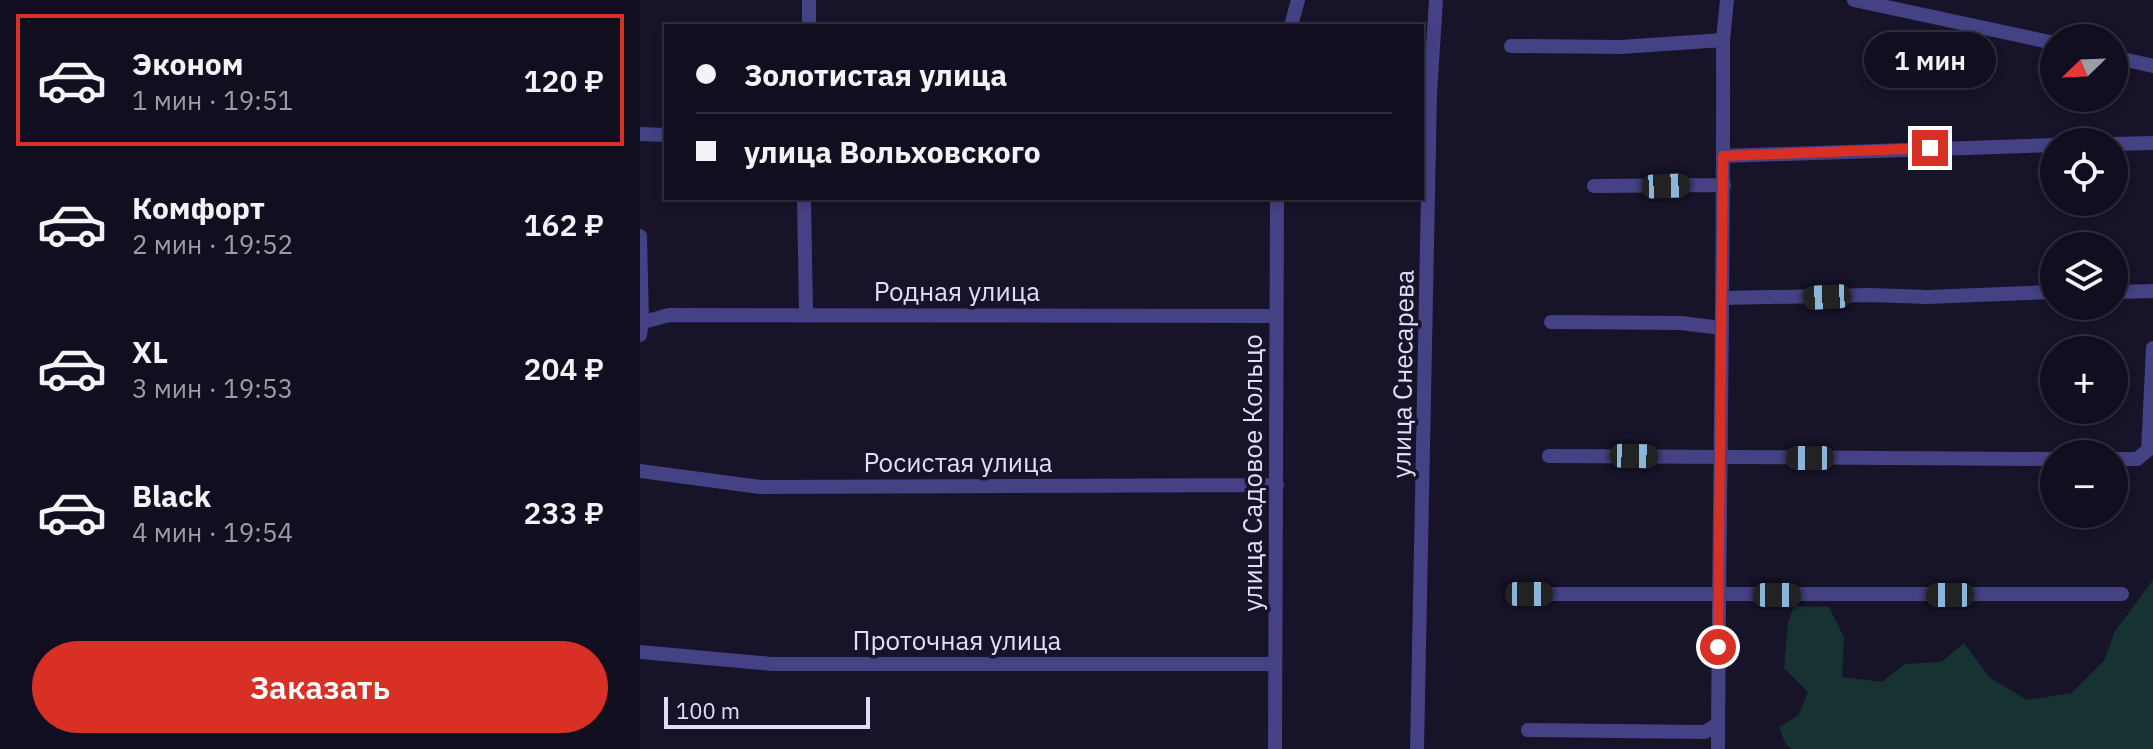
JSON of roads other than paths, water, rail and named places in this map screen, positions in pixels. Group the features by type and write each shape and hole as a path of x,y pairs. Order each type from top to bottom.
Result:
{"street":[{"path":"809,0 809,24"},
{"path":"1292,24 1298,0"},
{"name":"улица Снесарева","path":"1417,749 1430,94 1436,0"},
{"path":"1718,749 1723,40 1727,0"},
{"path":"1854,0 2040,40"},
{"path":"1511,46 1621,47 1723,40"},
{"path":"2128,60 2153,66"},
{"path":"640,134 664,135"},
{"path":"2128,144 2153,143"},
{"path":"1723,156 2040,145"},
{"path":"1594,186 1724,185"},
{"path":"804,200 806,314"},
{"name":"улица Садовое Кольцо","path":"1275,749 1277,200"},
{"path":"640,236 641,327"},
{"path":"2128,292 2153,291"},
{"path":"1723,298 1927,297 2040,293"},
{"name":"Родная улица","path":"641,327 669,315 1276,316"},
{"path":"1551,322 1681,323 1721,328"},
{"path":"2128,459 2137,459 2148,450 2153,348"},
{"path":"1549,456 2040,459"},
{"name":"Росистая улица","path":"640,471 760,487 1277,485"},
{"path":"1529,594 2122,594"},
{"name":"Проточная улица","path":"640,652 772,664 1275,664"},
{"path":"1528,730 1705,732 1718,724"}]}
